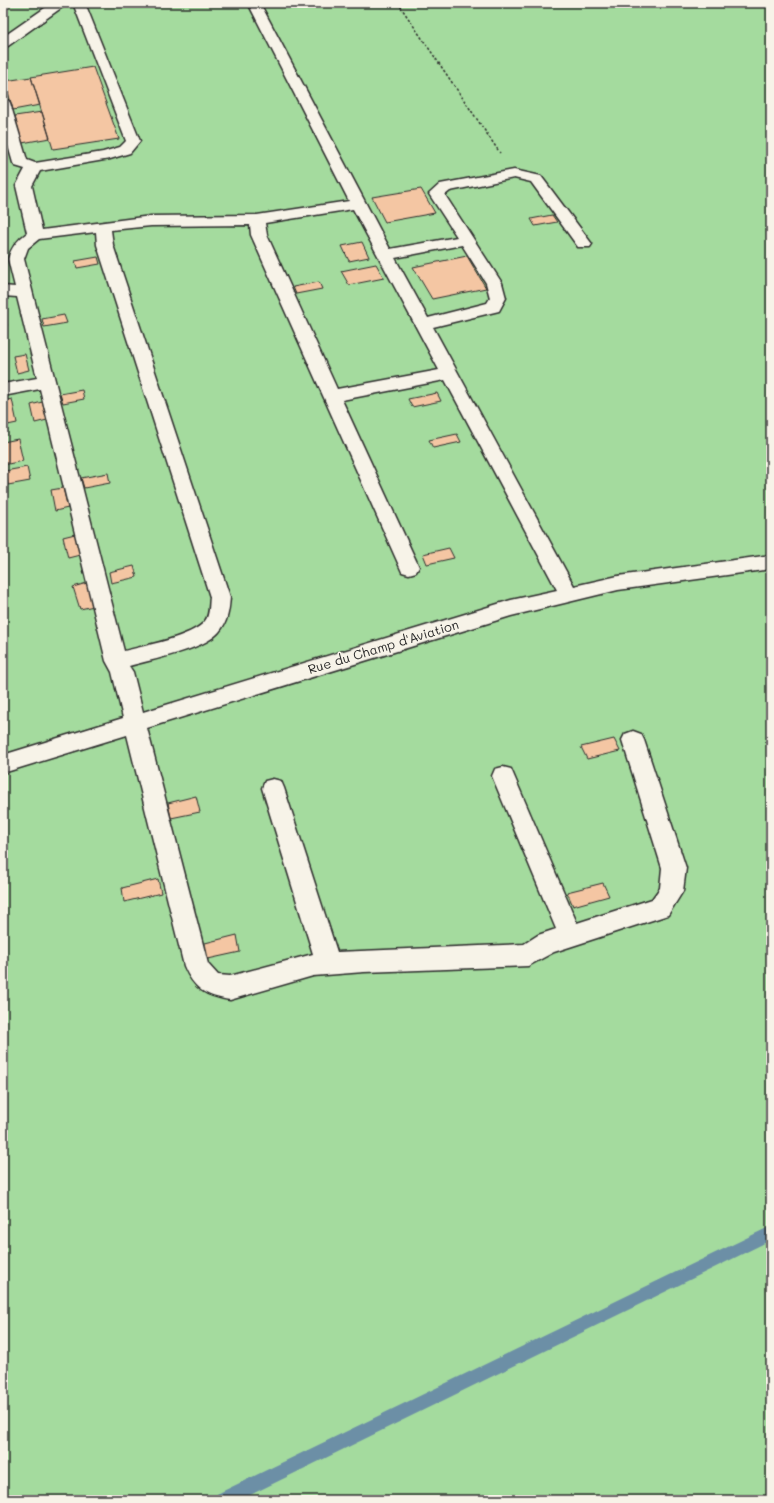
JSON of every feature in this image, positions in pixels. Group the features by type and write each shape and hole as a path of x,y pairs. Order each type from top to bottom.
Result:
{"street":[{"path":"3,43 48,10 62,3"},
{"path":"3,103 20,163 35,167 105,156 124,150 133,141 79,3"},
{"path":"254,3 385,255 569,594"},
{"path":"35,167 30,173 24,186 35,235"},
{"path":"423,324 493,307 498,298 494,283 437,194 445,187 514,174 536,179 584,244"},
{"path":"358,204 257,220 151,221 35,235 26,240 19,249 16,259 196,966 205,981 216,986 230,988 313,965 528,955 547,943 660,907 671,890 674,868 634,740"},
{"path":"257,220 259,235 409,567"},
{"path":"103,226 105,245 220,598 219,614 212,628 200,637 119,666"},
{"path":"385,255 466,240"},
{"path":"3,291 25,293"},
{"path":"332,396 449,374"},
{"path":"3,390 47,382"},
{"name":"Rue du Champ d'Aviation","path":"3,764 456,623 569,594 643,580 771,562"},
{"path":"503,776 570,936"},
{"path":"273,788 329,964"}],"path":[{"path":"398,3 514,174"}],"green space":[{"path":"3,3 771,3 771,1500 3,1500"}],"building":[{"path":"93,67 119,139 53,149 31,77"},
{"path":"31,77 40,105 13,110 5,81"},
{"path":"42,112 50,138 22,143 15,116"},
{"path":"421,189 435,213 385,222 372,197"},
{"path":"552,215 557,222 535,226 531,219"},
{"path":"362,242 369,257 349,261 342,246"},
{"path":"467,256 486,288 432,299 413,267"},
{"path":"98,257 100,264 77,268 75,261"},
{"path":"376,264 384,278 349,285 341,271"},
{"path":"319,282 322,289 296,294 293,287"},
{"path":"3,311 7,325 3,336"},
{"path":"64,315 67,323 44,327 42,319"},
{"path":"25,354 29,370 17,373 13,356"},
{"path":"82,390 84,399 63,403 60,394"},
{"path":"437,393 441,401 412,407 408,399"},
{"path":"12,399 17,423 3,426 3,401"},
{"path":"42,402 47,420 35,423 31,405"},
{"path":"457,434 461,442 433,448 429,440"},
{"path":"18,439 23,461 3,465 3,442"},
{"path":"27,467 30,481 8,485 5,471"},
{"path":"108,473 110,483 84,488 81,478"},
{"path":"63,488 68,508 55,511 51,490"},
{"path":"75,534 80,555 68,558 63,537"},
{"path":"449,548 454,558 427,564 423,554"},
{"path":"134,566 137,577 111,583 109,572"},
{"path":"87,583 94,606 80,609 73,587"},
{"path":"614,739 620,751 587,759 581,747"},
{"path":"196,796 200,812 171,818 168,803"},
{"path":"158,879 161,893 124,902 122,888"},
{"path":"603,883 609,896 573,906 567,892"},
{"path":"237,935 240,952 208,959 205,943"}],"waterway":[{"path":"223,1500 771,1233"}]}
